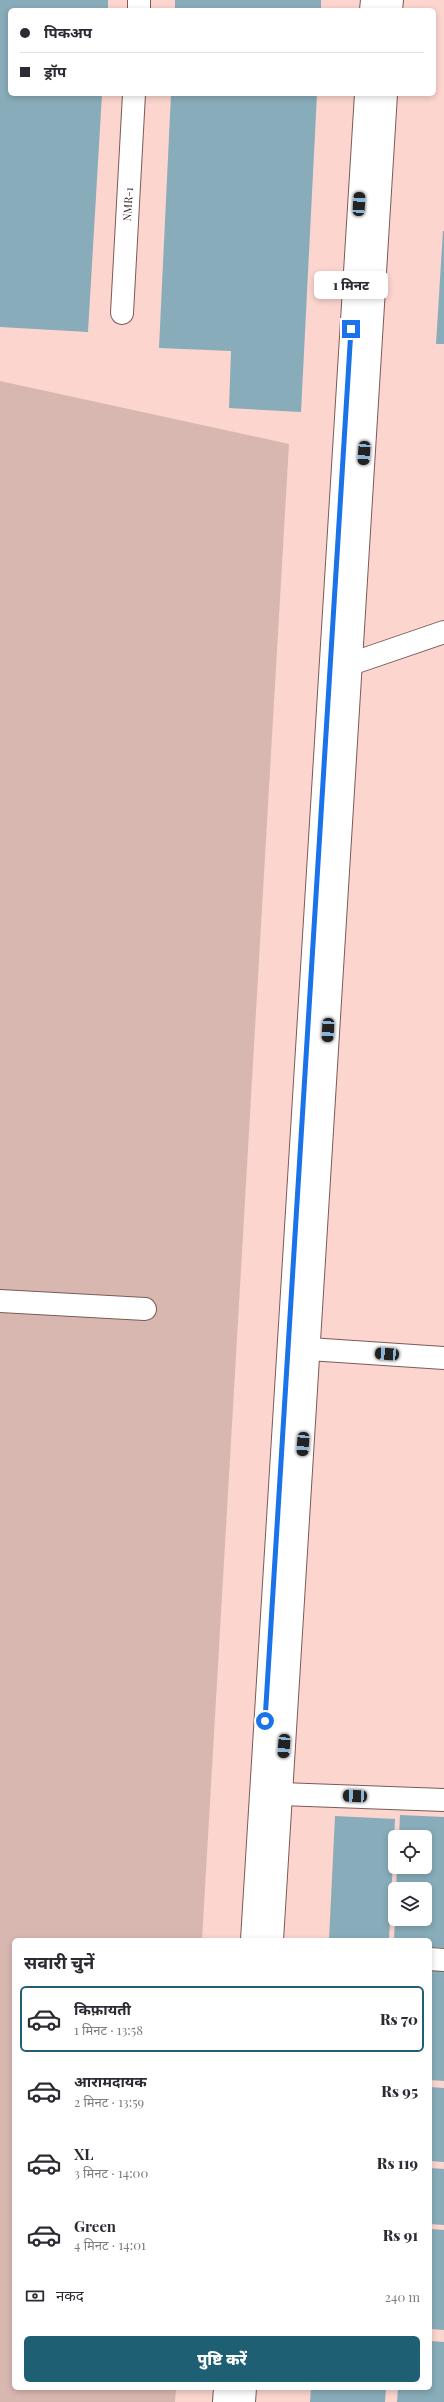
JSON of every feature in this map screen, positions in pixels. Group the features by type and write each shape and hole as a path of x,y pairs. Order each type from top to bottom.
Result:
{"street":[{"name":"NMR-1","path":"122,314 134,96"},
{"path":"272,1938 282,1794 299,1350 330,671 366,96"},
{"path":"252,1938 299,1350 351,664 386,96"},
{"path":"330,671 444,632"},
{"path":"0,1301 145,1309"},
{"path":"299,1350 444,1358"},
{"path":"282,1794 444,1800"},
{"path":"432,1958 444,1960"},
{"path":"224,2402 225,2390"},
{"path":"244,2402 245,2390"}],"shaded area":[{"path":"0,381 289,444 202,1938 12,1938 12,2390 176,2390 175,2402 0,2402"}],"building":[{"path":"0,0 108,0 108,8 8,8 8,96 102,96 88,332 0,327"},
{"path":"175,0 321,0 321,8 175,8"},
{"path":"171,96 317,96 301,412 229,408 231,351 159,348"},
{"path":"443,231 444,344 436,344"},
{"path":"400,1815 444,1817 444,1948 432,1947 432,1938 394,1938 395,1926 432,1926 432,1882 396,1882 397,1874 432,1874 432,1830 399,1830"},
{"path":"335,1816 395,1819 394,1830 388,1830 388,1874 392,1874 392,1882 388,1882 389,1938 329,1938"},
{"path":"432,1967 444,1968 444,2081 432,2080"},
{"path":"432,2087 444,2088 444,2162 432,2161"},
{"path":"432,2168 444,2169 444,2225 432,2224"},
{"path":"432,2229 444,2230 444,2330 432,2329"},
{"path":"432,2341 444,2342 444,2402 397,2402 398,2390 432,2390"},
{"path":"311,2390 386,2390 385,2402 310,2402"}],"route":[{"path":"265,1721 351,329"}]}
